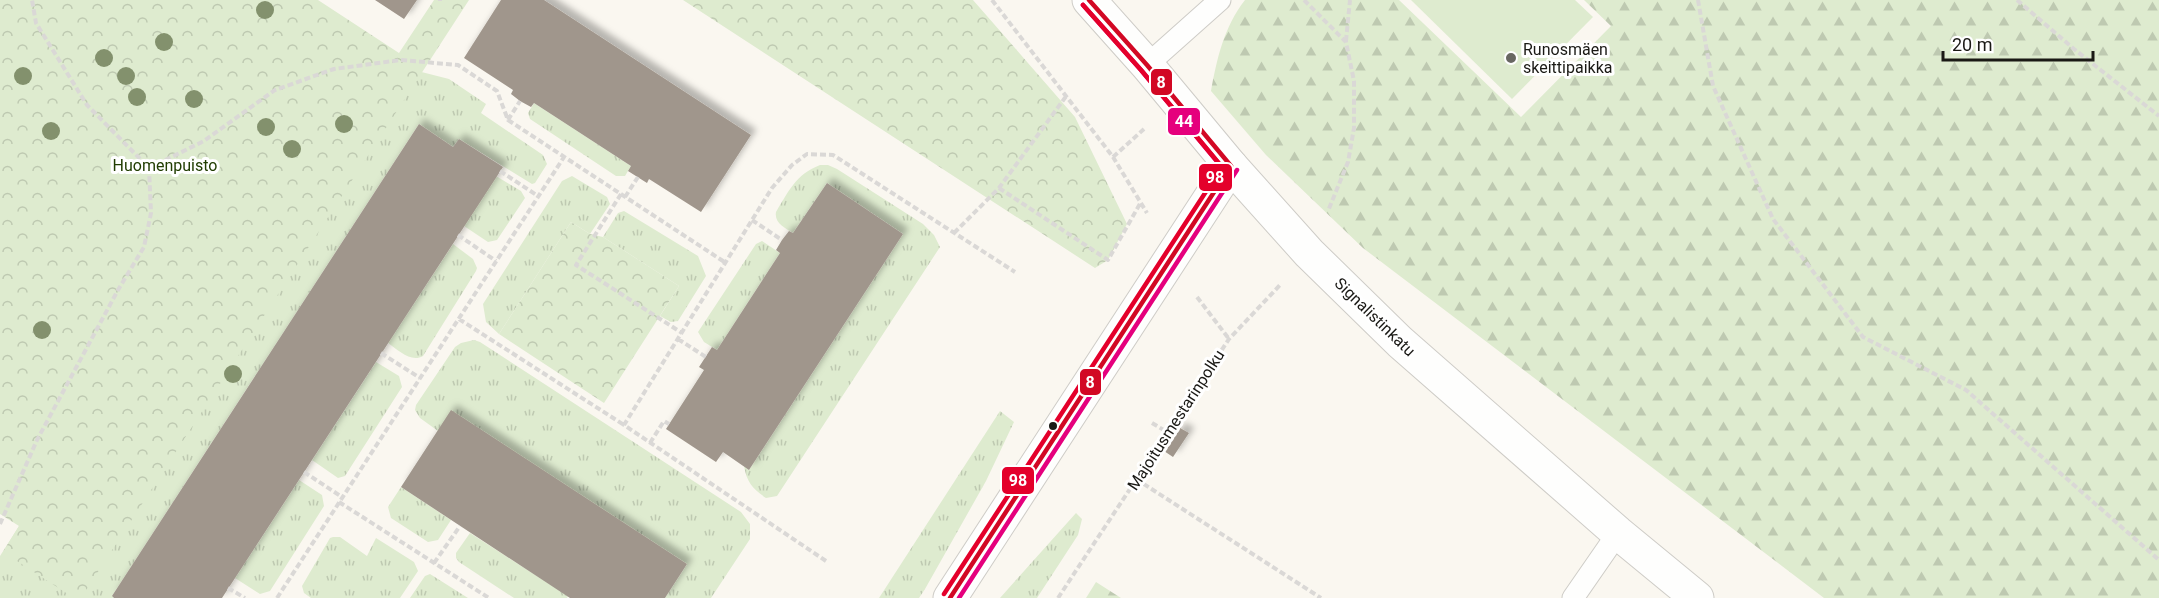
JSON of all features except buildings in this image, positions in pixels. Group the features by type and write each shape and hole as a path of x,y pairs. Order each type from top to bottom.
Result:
{"street":[{"name":"Signalistinkatu","path":"1089,0 1309,253 1400,342 1618,533 1697,598"},
{"path":"951,598 1231,166"}],"lane":[{"path":"1147,65 1220,0"},
{"path":"1573,598 1618,533"}],"path":[{"path":"0,524 37,440 118,290 144,247 151,213 149,168 87,105 36,23 32,0"},
{"path":"992,0 1113,157 1141,201 1170,260 1229,339"},
{"path":"1304,0 1346,42"},
{"name":"Majoitusmestarinpolku","path":"1058,598 1229,339 1309,253 1348,162 1354,128 1354,81 1346,42 1350,0"},
{"path":"1698,0 1713,86 1773,219 1863,336 1966,390 2159,560"},
{"path":"2017,0 2074,49 2159,116"},
{"path":"149,168 204,141 275,90 334,69 401,60 459,65 496,91 508,120 726,263"},
{"path":"954,233 999,188 1067,95"},
{"path":"508,120 520,101"},
{"path":"1113,157 1145,127"},
{"path":"624,425 772,188 792,165 807,154 833,155 1015,272"},
{"path":"277,598 564,156"},
{"path":"500,171 538,196"},
{"path":"638,177 576,265 682,333"},
{"path":"999,188 1108,260 1141,201"},
{"path":"752,220 782,240"},
{"path":"458,235 496,261"},
{"path":"459,319 624,425 826,561"},
{"path":"678,339 706,357"},
{"path":"381,353 420,378"},
{"path":"650,443 664,421 669,424"},
{"path":"1152,423 1167,432"},
{"path":"304,472 342,497"},
{"path":"1136,479 1321,598"},
{"path":"339,502 489,598"},
{"path":"435,563 460,526"},
{"path":"228,588 244,598"}],"green space":[{"name":"Huomenpuisto","path":"0,0 318,0 399,53 434,0 469,0 81,598 74,598 3,552 19,526 0,514"},
{"path":"683,0 973,0 1075,117 1127,224 1108,260 1095,268"},
{"path":"1245,0 1399,0 1521,117 1611,26 1584,0 2159,0 2159,598 1824,598 1363,248 1266,155 1211,91 1222,43"},
{"name":"Runosmäen skeittipaikka","path":"1411,0 1575,0 1593,17 1512,99"},
{"path":"398,66 449,79 486,104 481,113 543,155 547,164 535,183 532,184 459,139 453,147 419,124 112,596 114,598 0,598 0,556 19,526"},
{"path":"534,103 631,166 625,176 616,176 530,119 528,113"},
{"path":"820,165 828,165 837,169 923,224 934,235 940,247 777,496 766,498 751,485 744,466 749,470 903,234 827,183 793,233 781,225 776,212 789,191 804,174"},
{"path":"496,176 521,191 525,198 497,240 488,242 464,226"},
{"path":"572,176 607,197 610,204 590,234 571,222 499,334 486,322 483,304 562,181"},
{"path":"624,211 698,256 706,276 678,321 671,322 660,316 679,286 603,237 618,213"},
{"path":"571,222 590,234 603,237 679,286 604,403 499,334"},
{"path":"762,241 780,253 717,350 704,342 698,332 756,244"},
{"path":"453,244 473,259 476,271 423,356 409,357 388,343"},
{"path":"474,340 741,512 750,524 750,539 711,598 665,598 687,564 451,411 438,431 420,418 415,410 416,405 455,347"},
{"path":"376,362 399,376 402,387 345,476 338,478 312,460"},
{"path":"1000,411 1014,422 986,481 925,589 919,598 879,598"},
{"path":"299,480 322,495 324,506 270,591 260,594 235,578"},
{"path":"401,487 451,520 438,540 428,542 391,518 388,507"},
{"path":"1076,513 1082,519 1078,535 1037,598 1000,598"},
{"path":"470,533 568,596 567,598 514,598 459,562 456,553"},
{"path":"340,537 367,556 376,538 414,562 418,571 400,598 311,598 304,593 302,586 330,538"},
{"path":"430,574 468,598 410,598 425,576"},
{"path":"1096,582 1121,598 1086,598"}],"transit line":[{"name":"8","path":"1089,0 1147,65 1231,166"},
{"name":"44","path":"1083,5 1141,70 1225,171"},
{"name":"98","path":"944,594 1222,167 1083,5"},
{"name":"8","path":"950,598 1231,166"},
{"name":"44","path":"959,598 1237,170"}],"place":[{"name":"Runosmäen skeittipaikka","path":"1511,58"}]}
